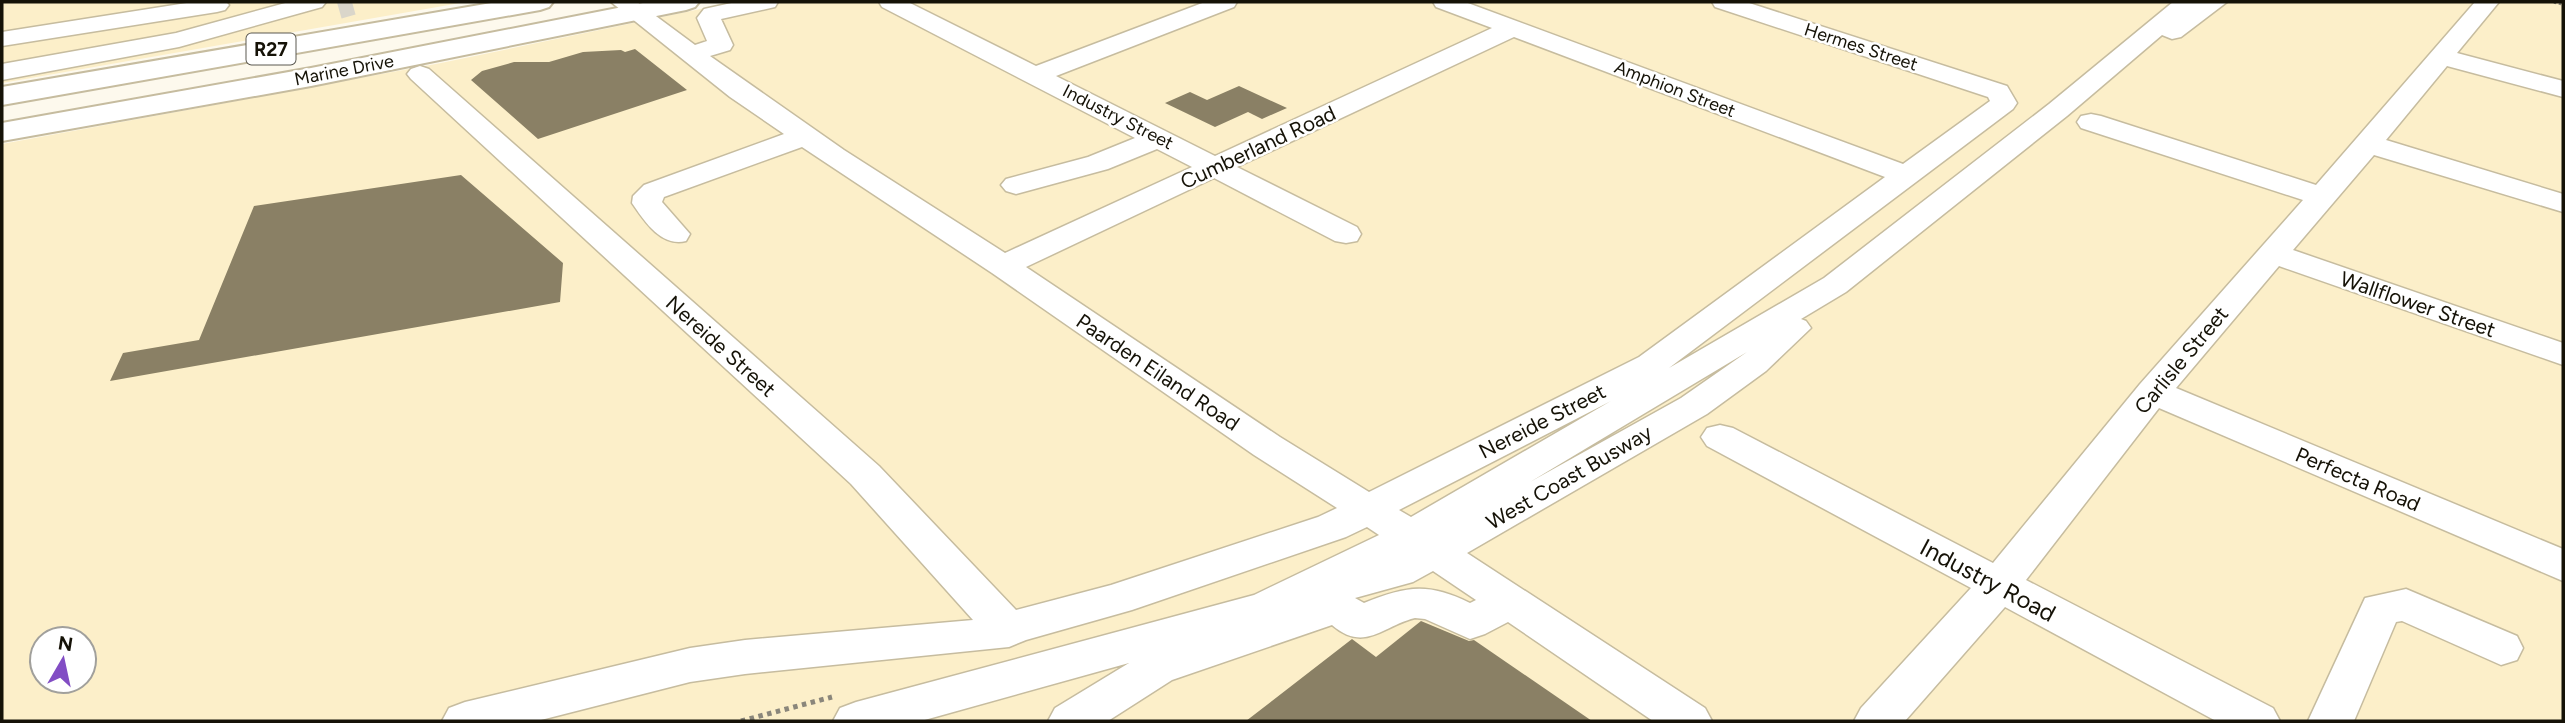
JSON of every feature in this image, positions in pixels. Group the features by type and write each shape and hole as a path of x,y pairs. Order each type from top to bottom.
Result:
{"main road":[{"name":"Marine Drive","path":"2,96 540,2"},
{"name":"Marine Drive","path":"2,132 311,77 629,7 686,2"}],"street":[{"path":"691,54 721,45 709,18 712,14 767,2"},
{"name":"Industry Street","path":"890,2 1346,234"},
{"path":"1036,75 1226,2"},
{"name":"Amphion Street","path":"1444,2 1907,176"},
{"name":"Hermes Street","path":"1723,2 1998,92"},
{"name":"West Coast Busway","path":"856,721 1398,571 1423,544 1695,406 1782,341 1835,285 2097,78 2187,2"},
{"name":"West Coast Busway","path":"2097,78 2155,44 2215,2"},
{"name":"Carlisle Street","path":"1877,721 1998,586 2153,393 2487,2"},
{"path":"2,70 179,40 326,4"},
{"path":"2,39 216,5"},
{"name":"Paarden Eiland Road","path":"629,7 806,136 1256,438 1423,544 1689,721"},
{"name":"Cumberland Road","path":"1003,266 1513,28"},
{"path":"2442,57 2563,89"},
{"name":"Nereide Street","path":"419,74 865,475 1009,631"},
{"name":"Nereide Street","path":"465,721 690,664 1009,631 1261,553 1332,527 1370,510 1651,364 1998,110 2004,103 1998,92"},
{"path":"2091,122 2322,197"},
{"path":"675,234 647,203 648,197 654,191 806,136"},
{"path":"1016,185 1098,163 1158,138"},
{"path":"2368,144 2563,203"},
{"name":"Wallflower Street","path":"2273,253 2563,355"},
{"name":"Perfecta Road","path":"2153,393 2563,566"},
{"name":"Industry Road","path":"1720,437 2257,721"},
{"path":"1071,721 1156,668 1334,608 1345,611 1359,623 1412,601 1426,600 1470,623 1508,602"},
{"path":"2331,721 2380,609 2406,605 2501,648"}],"path":[{"path":"2554,2 2563,4"}],"shaded area":[{"path":"2,2 466,2 2,83"},
{"path":"734,2 2563,2 2563,721 2,721 2,144 441,63"}],"building":[{"path":"635,49 687,90 538,139 471,80 482,71 514,62 549,62 583,52 625,52"},
{"path":"1239,86 1287,108 1262,119 1248,112 1215,127 1165,103 1190,92 1207,100"},
{"path":"461,175 563,263 560,302 110,381 123,353 199,340 254,206"},
{"path":"1421,621 1469,641 1474,640 1592,721 1246,721 1352,639 1376,657"}],"tunnel":[{"path":"338,6 352,2"}]}
